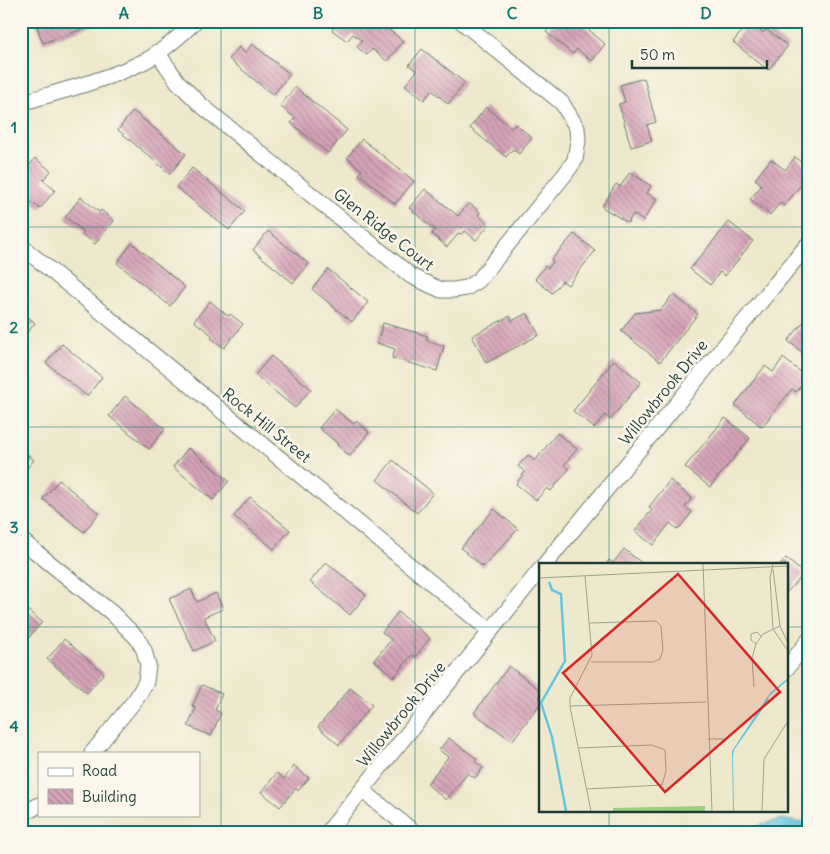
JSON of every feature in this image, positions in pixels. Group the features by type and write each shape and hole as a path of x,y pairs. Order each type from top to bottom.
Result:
{"street":[{"path":"21,103 113,74 144,62 195,21"},
{"name":"Glen Ridge Court","path":"157,52 178,82 201,105 411,276 441,290 454,290 466,288 478,282 566,173 574,160 578,141 577,128 562,103 461,21"},
{"name":"Willowbrook Drive","path":"546,563 809,243"},
{"name":"Rock Hill Street","path":"21,246 490,631"},
{"path":"21,540 112,613 136,638 144,650 148,665 146,682 136,699 93,752"},
{"name":"Willowbrook Drive","path":"327,833 539,571"},
{"path":"788,666 809,640"},
{"path":"362,790 415,833"},
{"path":"21,811 38,806"}],"water":[{"path":"782,819 809,824 809,833 780,829 764,833 749,833 757,826"}],"building":[{"path":"35,21 96,21 97,24 43,43"},
{"path":"339,21 386,21 392,26 389,30 403,41 387,61 372,49 367,55 357,47 362,41 353,34 347,41 332,30"},
{"path":"555,21 579,21 605,44 592,61 577,49 573,54 546,32"},
{"path":"701,21 717,21 711,29"},
{"path":"749,23 763,33 766,29 788,46 768,70 733,42"},
{"path":"252,44 290,74 273,95 229,59 239,47 245,53"},
{"path":"422,49 465,83 448,104 432,90 424,100 405,85 417,71 409,65"},
{"path":"644,78 656,122 647,125 652,141 631,147 619,104 625,102 620,85"},
{"path":"295,87 347,130 328,153 291,123 295,118 280,106"},
{"path":"486,107 512,128 516,124 532,138 519,154 513,149 506,157 470,128"},
{"path":"133,111 186,154 170,174 118,130"},
{"path":"362,139 414,181 395,204 359,174 362,170 347,158"},
{"path":"795,157 809,169 809,175 784,206 780,203 770,215 750,199 762,185 755,179 771,159 785,170"},
{"path":"35,158 51,171 43,180 55,190 40,209 21,194 21,162 23,160 30,165"},
{"path":"192,168 245,211 229,230 176,187"},
{"path":"630,172 651,186 647,193 657,199 643,221 633,214 628,223 602,207 616,184 620,187"},
{"path":"425,189 458,216 469,203 480,212 478,215 489,225 476,240 465,231 461,234 459,233 447,247 432,234 435,230 409,208"},
{"path":"81,197 99,212 101,210 114,221 95,244 82,234 84,232 65,217"},
{"path":"729,222 753,241 725,276 720,272 710,285 690,269"},
{"path":"268,231 309,264 293,283 253,250"},
{"path":"574,234 595,251 568,285 562,281 552,293 535,279 545,266 548,268 553,262 551,260"},
{"path":"132,243 185,287 170,306 117,263"},
{"path":"328,269 368,302 352,322 312,289"},
{"path":"673,294 698,314 660,362 621,331 635,313 661,310"},
{"path":"210,301 228,316 230,314 243,324 224,348 211,338 213,336 194,321"},
{"path":"21,311 35,323 21,340"},
{"path":"527,313 539,335 486,363 472,336 510,316 512,321"},
{"path":"809,315 809,358 788,341"},
{"path":"383,323 428,336 426,340 444,346 437,371 392,358 395,349 377,343"},
{"path":"62,344 102,377 87,396 46,363"},
{"path":"271,356 311,389 295,408 255,375"},
{"path":"783,358 807,377 796,392 792,389 762,427 735,405 765,366 773,372"},
{"path":"614,360 641,382 610,420 605,415 594,428 573,411"},
{"path":"125,396 165,429 149,449 109,416"},
{"path":"335,409 354,424 356,421 369,432 350,456 319,428"},
{"path":"725,418 750,438 710,487 685,467"},
{"path":"557,433 577,449 564,465 569,469 551,491 547,488 536,500 516,484 525,472 518,466 528,455 535,461"},
{"path":"188,448 229,481 213,500 173,467"},
{"path":"21,450 34,460 21,476"},
{"path":"393,460 433,493 417,513 377,480"},
{"path":"59,480 99,513 84,532 43,499"},
{"path":"670,480 692,498 685,507 692,512 678,530 670,523 653,545 635,531 652,510 649,507"},
{"path":"250,497 290,530 274,549 234,516"},
{"path":"494,509 518,529 483,567 461,548"},
{"path":"624,549 642,563 613,563"},
{"path":"786,558 804,574 788,591 788,563 781,563"},
{"path":"326,562 366,595 350,615 310,582"},
{"path":"191,589 197,602 216,593 223,609 204,617 215,641 194,651 169,599"},
{"path":"21,605 42,622 21,647"},
{"path":"398,612 430,638 415,657 412,655 394,677 374,660 391,640 382,632"},
{"path":"64,639 104,673 87,693 47,659"},
{"path":"509,666 539,689 539,705 512,741 474,713"},
{"path":"202,685 222,694 215,710 221,713 211,736 188,726 196,708 192,707"},
{"path":"350,688 372,705 339,745 318,727"},
{"path":"449,738 477,759 475,761 483,768 475,778 468,773 446,800 427,784 448,757 439,750"},
{"path":"294,766 309,778 298,791 296,788 280,807 261,792 277,773 284,779"}]}
